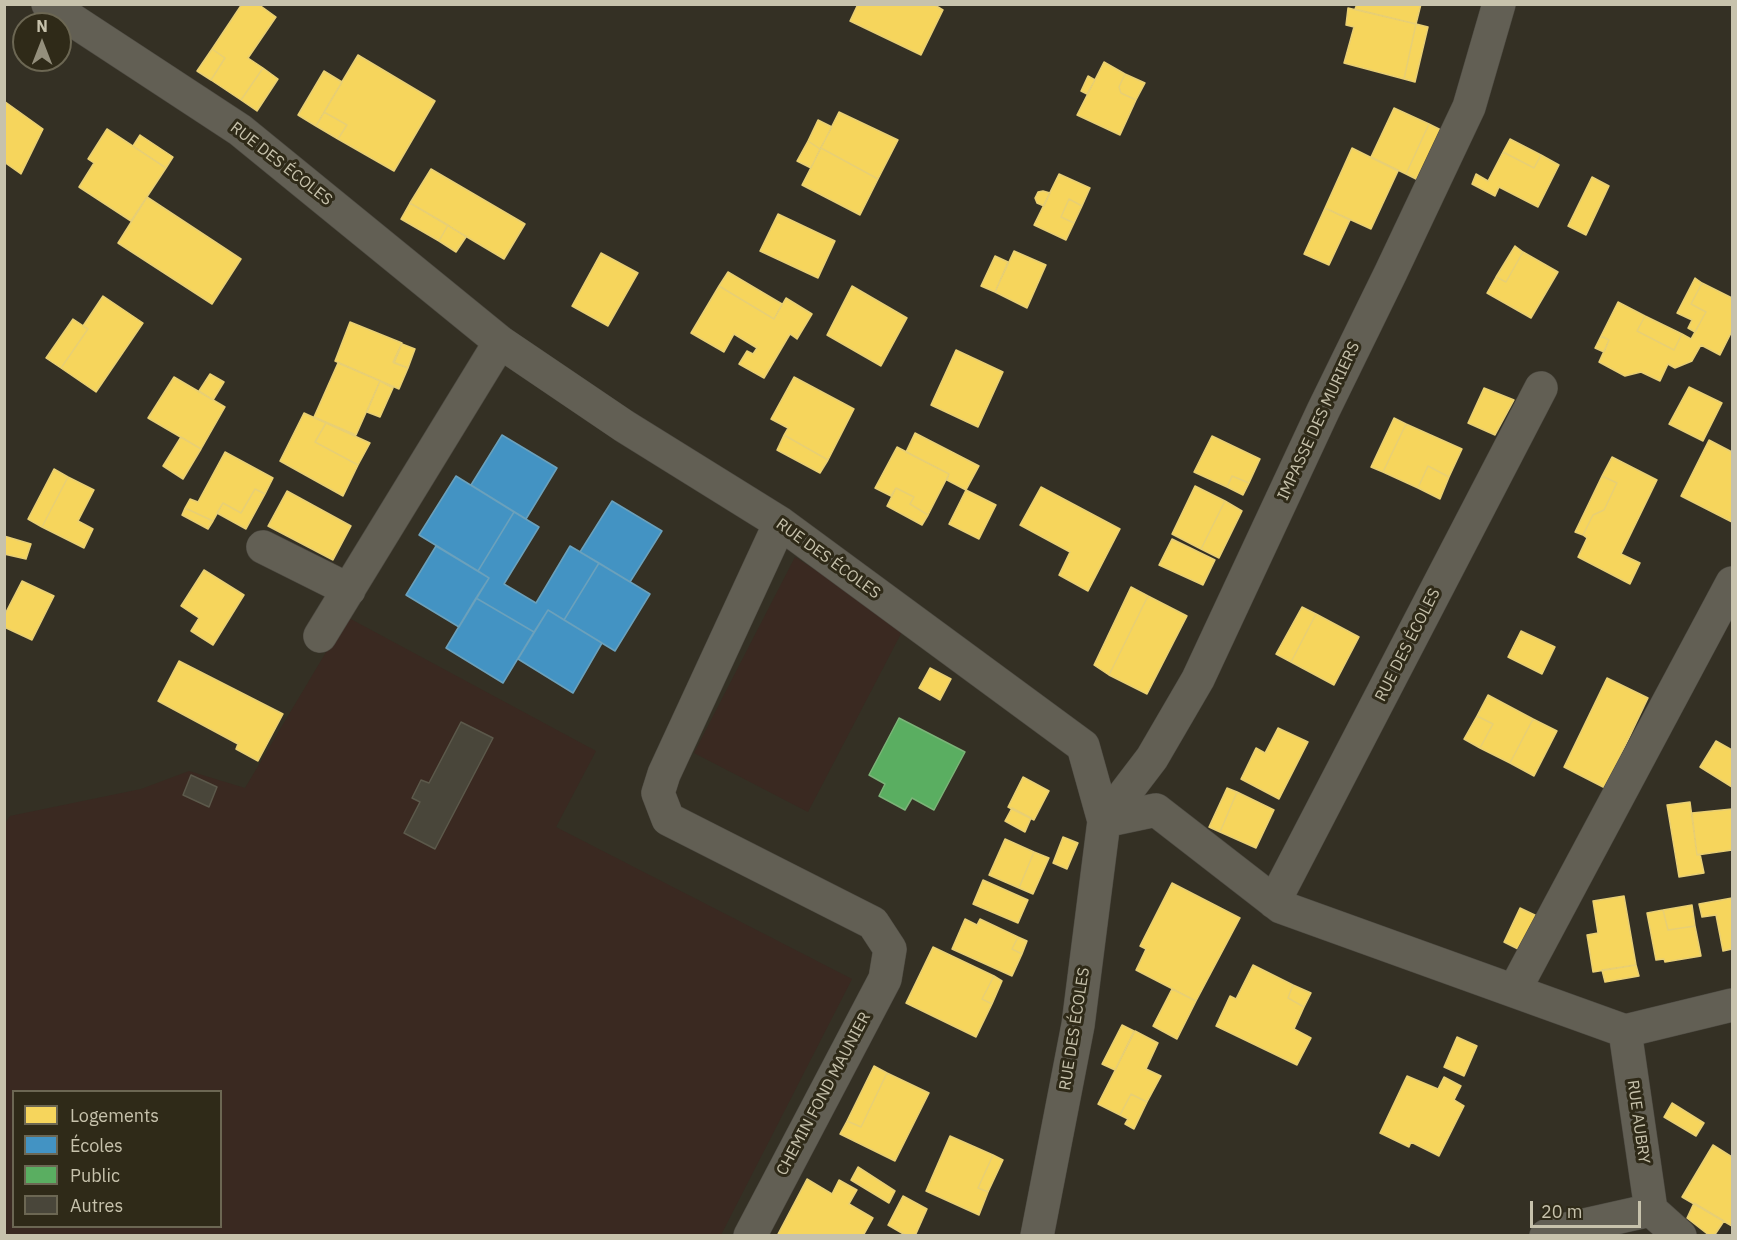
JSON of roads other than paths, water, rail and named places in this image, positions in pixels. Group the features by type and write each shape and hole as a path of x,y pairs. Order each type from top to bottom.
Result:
{"street":[{"name":"RUE DES ÉCOLES","path":"48,4 240,130 501,342 624,426 780,523 1083,746 1104,820 1078,1024 1037,1236"},
{"name":"IMPASSE DES MURIERS","path":"1104,820 1152,758 1198,679 1469,107 1499,4"},
{"path":"320,636 501,342"},
{"name":"RUE DES ÉCOLES","path":"1274,902 1541,388"},
{"name":"CHEMIN FOND MAUNIER","path":"750,1236 885,979 890,949 873,923 668,819 658,793 664,774 780,523"},
{"path":"263,547 349,590"},
{"path":"1514,991 1732,583"},
{"path":"1104,820 1156,810 1281,907 1625,1031 1732,1005"},
{"name":"RUE AUBRY","path":"1625,1031 1651,1210"},
{"path":"1546,1236 1553,1232 1651,1210 1680,1236"}]}
